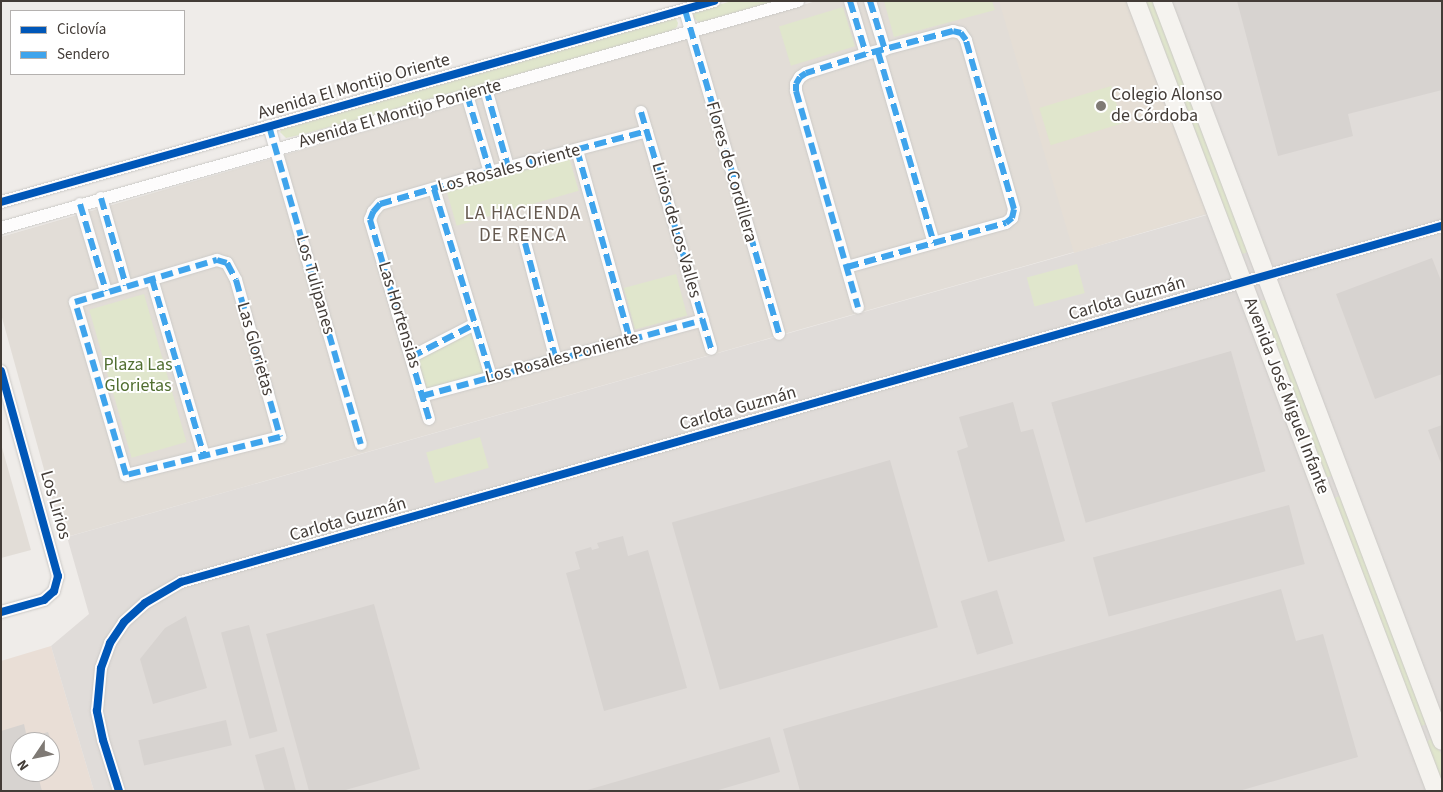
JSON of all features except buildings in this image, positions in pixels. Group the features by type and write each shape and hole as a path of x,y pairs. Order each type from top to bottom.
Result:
{"street":[{"name":"Avenida El Montijo Oriente","path":"1,202 714,1"},
{"name":"Avenida El Montijo Poniente","path":"1,228 798,1"},
{"path":"850,1 876,52 934,243"},
{"path":"870,1 876,52"},
{"name":"Avenida José Miguel Infante","path":"1136,1 1436,791"},
{"name":"Avenida José Miguel Infante","path":"1162,1 1442,741"},
{"name":"Flores de Cordillera","path":"684,10 779,334"},
{"path":"847,267 1006,223 1012,218 1014,209 966,40 961,33 953,31 802,75 795,87 858,307"},
{"path":"486,89 508,167"},
{"path":"467,95 490,172"},
{"name":"Lirios de Los Valles","path":"641,112 711,349"},
{"name":"Los Tulipanes","path":"269,126 361,444"},
{"name":"Los Rosales Oriente","path":"373,212 380,204 508,167 647,131"},
{"path":"577,150 630,340"},
{"path":"434,189 491,377"},
{"path":"101,198 126,286"},
{"path":"80,204 106,291"},
{"name":"Las Hortensias","path":"373,212 370,220 429,420"},
{"name":"Carlota Guzmán","path":"119,791 103,740 97,711 97,691 105,654 124,622 157,595 181,582 1442,226"},
{"path":"525,243 556,360"},
{"name":"Las Glorietas","path":"217,260 227,263 236,280 280,437 126,475 75,302 106,291 152,279 217,260"},
{"path":"152,279 204,456"},
{"name":"Los Rosales Poniente","path":"422,396 702,320"},
{"path":"411,357 475,324"},
{"name":"Los Lirios","path":"1,371 58,576 54,591 44,600 1,612"},
{"path":"1323,494 1333,484 1346,486"}],"shaded area":[{"path":"816,1 1130,1 1212,213 63,538 1,314 1,237"},
{"name":"Colegio Alonso de Córdoba","path":"999,1 1131,1 1214,211 1074,253"},
{"path":"1134,1 1442,1 1442,791 94,791 51,646 89,614 67,537 1214,213"},
{"path":"1,444 31,550 1,558"},
{"path":"51,646 94,791 1,791 1,661"}],"green space":[{"path":"732,1 775,1 702,22 698,22 694,18 693,15 697,11"},
{"path":"884,1 992,1 995,10 894,37"},
{"path":"1142,1 1156,1 1249,248 1246,253 1240,254"},
{"path":"843,7 855,46 791,66 779,27"},
{"path":"671,18 676,19 678,23 677,27 669,32 304,134 286,138 280,132 282,129"},
{"path":"1111,86 1122,123 1051,145 1039,108"},
{"path":"569,157 579,191 457,226 447,192"},
{"path":"1077,264 1085,293 1035,306 1027,277"},
{"path":"676,274 687,316 635,330 624,288"},
{"name":"Plaza Las Glorietas","path":"144,294 186,442 132,458 89,310"},
{"path":"1259,301 1269,301 1334,475 1323,479"},
{"path":"471,331 484,373 426,389 418,359"},
{"path":"480,437 489,468 435,483 426,452"},
{"path":"1342,495 1429,723 1419,727 1332,499"},
{"path":"1430,739 1436,742 1442,757 1442,791 1426,743"}],"marked path":[{"path":"850,1 866,54"},
{"path":"870,1 885,50"},
{"path":"685,10 779,334"},
{"path":"847,267 1006,223 1012,218 1014,209 966,40 961,33 953,31 866,54 806,73 800,77 796,84 796,91 858,307"},
{"path":"878,52 934,243"},
{"path":"486,89 508,167"},
{"path":"467,95 490,172"},
{"path":"641,112 711,349"},
{"path":"269,126 361,444"},
{"path":"429,419 370,220 373,212 380,204 490,172 647,131"},
{"path":"577,150 630,340"},
{"path":"434,189 491,377"},
{"path":"101,198 126,286"},
{"path":"80,204 106,291"},
{"path":"525,243 556,360"},
{"path":"217,260 227,263 236,280 280,437 126,475 75,302 217,260"},
{"path":"152,279 204,456"},
{"path":"422,396 703,320"},
{"path":"411,357 475,324"}],"cycle path":[{"path":"1,202 714,1"},
{"path":"119,791 103,740 97,711 101,668 110,643 124,622 145,603 181,582 1442,226"},
{"path":"1,371 58,576 54,591 44,600 1,612"}],"place":[{"name":"Colegio Alonso de Córdoba","path":"1101,106"}],"district":[{"name":"LA HACIENDA DE RENCA","path":"523,225"}]}
